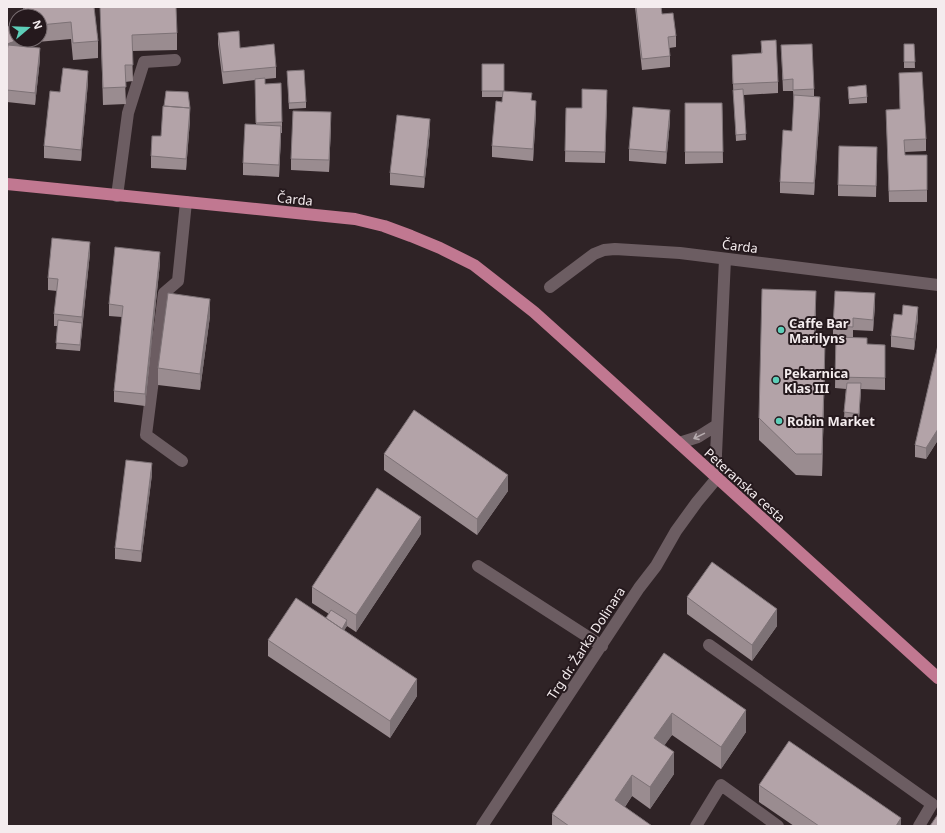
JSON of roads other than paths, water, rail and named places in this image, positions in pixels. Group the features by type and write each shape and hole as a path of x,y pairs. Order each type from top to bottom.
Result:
{"main road":[{"name":"Čarda","path":"7,184 355,219 384,226 440,248 474,265 534,312"},
{"name":"Peteranska cesta","path":"534,312 679,444 937,674"}],"street":[{"path":"117,196 128,113 144,62 175,60"},
{"path":"182,461 146,435 164,293 178,282 186,202"},
{"name":"Čarda","path":"550,287 594,254 604,250 627,249 680,253 938,285"},
{"path":"715,476 725,259"},
{"path":"679,444 698,437 717,426"},
{"name":"Trg dr. Žarka Dolinara","path":"482,826 656,566 676,531 715,476"},
{"path":"478,566 602,646"},
{"path":"709,645 932,804 919,826"},
{"path":"696,826 721,785 778,826"}],"place":[{"name":"Caffe Bar Marilyns","path":"781,330"},
{"name":"Pekarnica Klas III","path":"776,380"},
{"name":"Robin Market","path":"779,421"}]}
